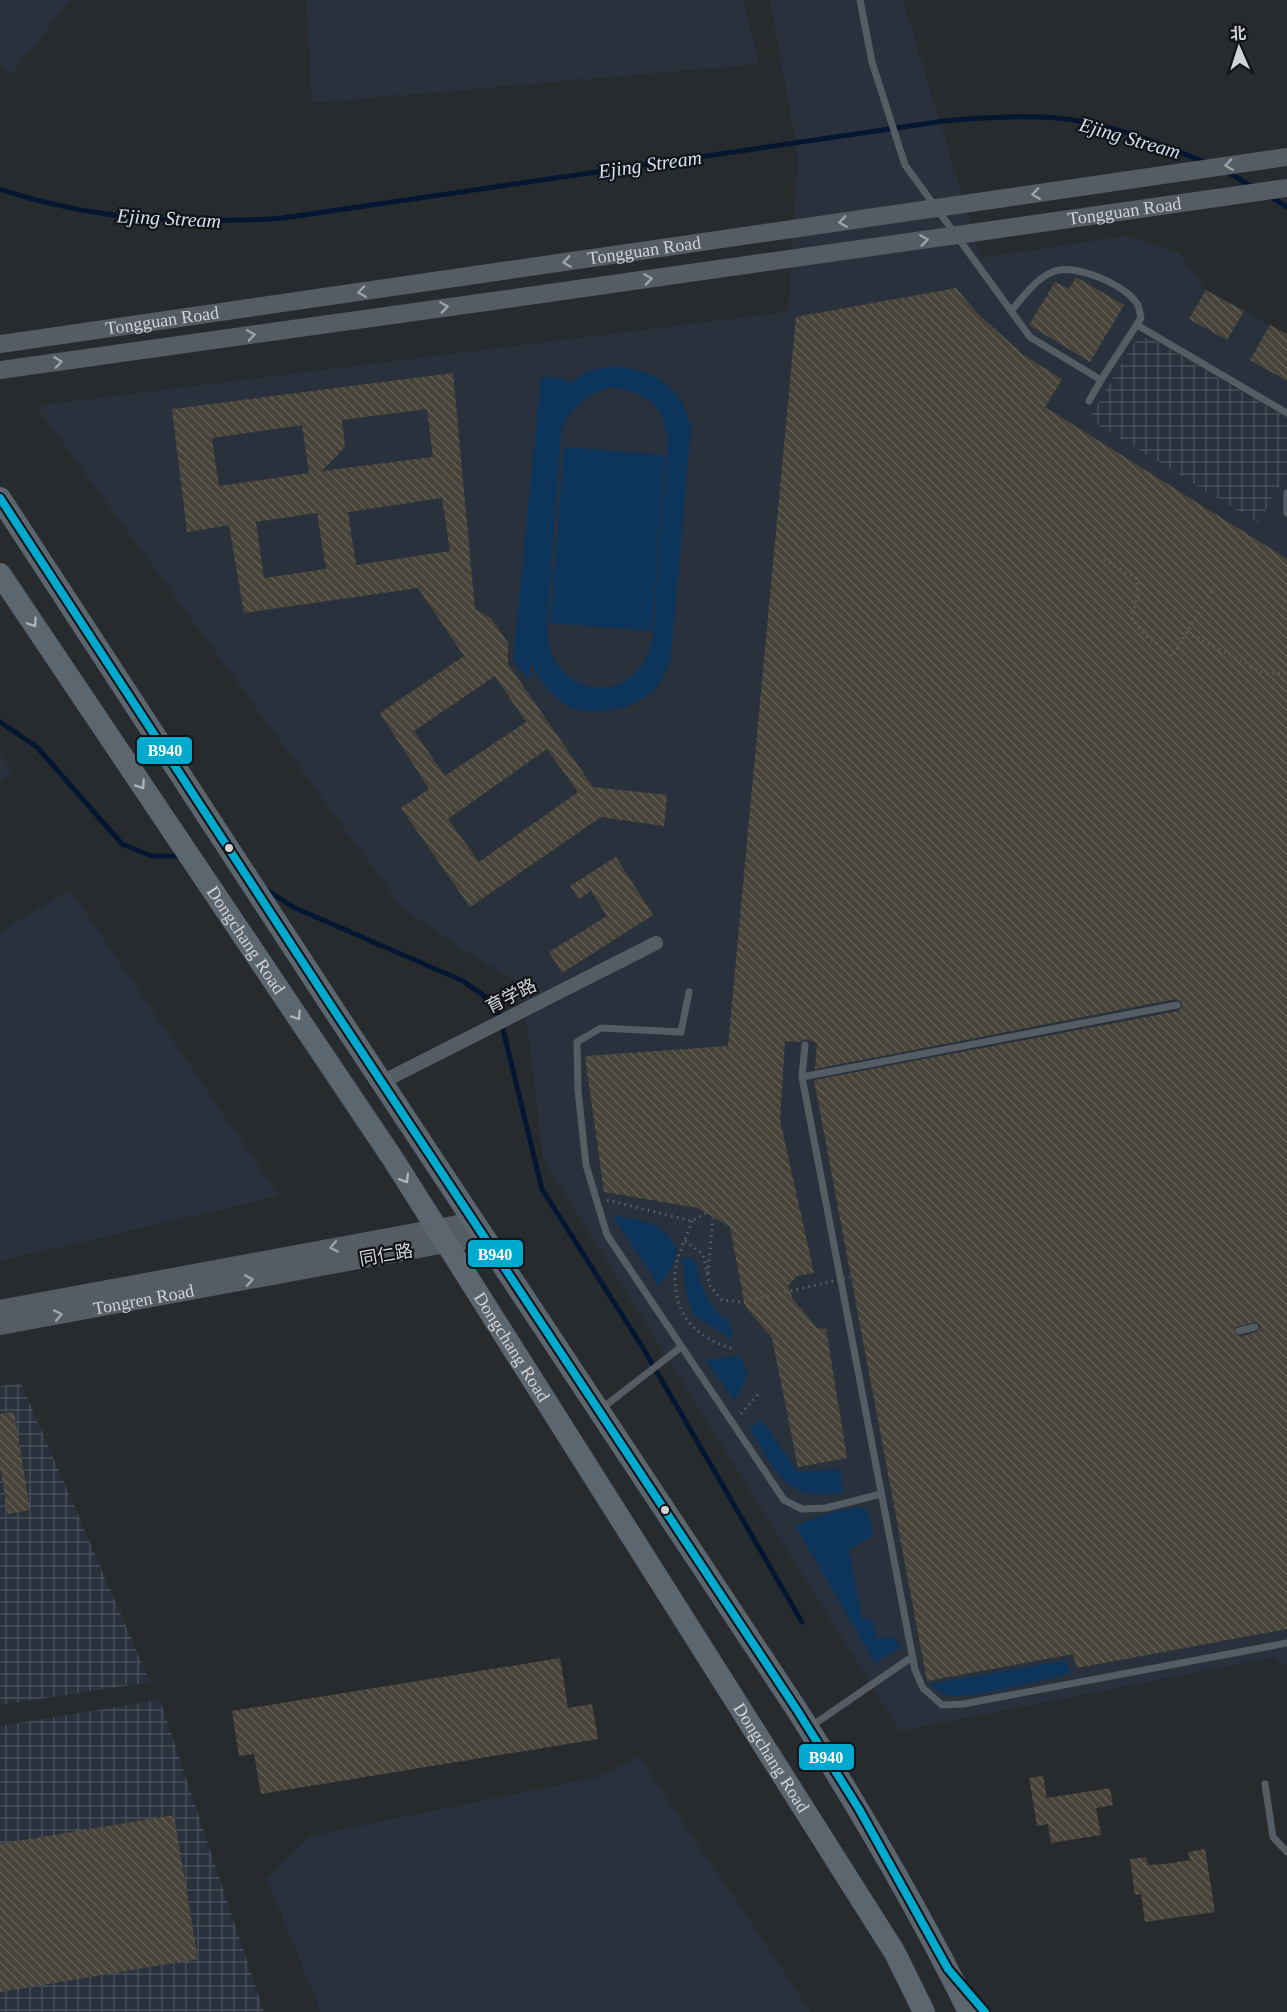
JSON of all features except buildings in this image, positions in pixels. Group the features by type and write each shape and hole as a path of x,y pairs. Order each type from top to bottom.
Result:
{"main road":[{"name":"Dongchang Road","path":"0,498 809,1728 859,1809 948,1969 969,2012"},
{"name":"Dongchang Road","path":"0,574 386,1149 895,1953 924,2012"},
{"path":"948,1969 985,2012"},
{"path":"904,1972 906,2012"}],"street":[{"name":"Tongguan Road","path":"0,344 1287,157"},
{"name":"Tongguan Road","path":"0,370 1287,188"},
{"name":"育学路","path":"382,1082 656,943"},
{"name":"同仁路","path":"283,1265 479,1229"},
{"name":"Tongren Road","path":"0,1309 283,1265"},
{"name":"Tongren Road","path":"0,1326 283,1265"}],"lane":[{"path":"860,0 872,62 905,165 1030,337 1047,350 1101,380"},
{"path":"1011,311 1038,281 1053,271 1071,267 1125,292 1137,304 1141,318 1089,401"},
{"path":"1137,325 1287,412"},
{"path":"1287,493 1287,513"},
{"path":"689,992 681,1032 601,1028 577,1042 578,1090 586,1165 607,1235 784,1500 802,1509 826,1508 881,1494"},
{"path":"802,1077 1177,1005"},
{"path":"805,1045 802,1077 912,1657 923,1688 942,1705 963,1704 1287,1643"},
{"path":"1239,1331 1255,1327"},
{"path":"599,1410 681,1347"},
{"path":"809,1728 912,1657"},
{"path":"1265,1784 1274,1837 1287,1852"}],"path":[{"path":"1104,560 1137,579 1138,596 1131,616 1136,628 1147,639 1163,646 1172,657 1214,586"},
{"path":"1187,632 1265,674 1287,673"},
{"path":"610,1200 692,1221"},
{"path":"706,1213 692,1221 685,1241 675,1273 678,1302 688,1325 715,1343 733,1348"},
{"path":"708,1276 713,1218"},
{"path":"685,1241 703,1254 710,1286 722,1300 744,1302 850,1277"},
{"path":"732,1424 759,1393"}],"shaded area":[{"path":"0,0 70,0 11,75 0,65"},
{"path":"306,0 744,0 759,64 312,103"},
{"path":"770,0 903,0 981,258 1125,236 1179,253 1206,290 1287,334 1287,1666 1273,1657 900,1731 543,1159 527,1024 513,979 462,949 401,906 36,406 788,312 798,156"},
{"path":"1142,338 1150,338 1287,418 1287,473 1258,523 1089,419 1133,344"},
{"path":"615,366 629,368 654,377 675,393 682,403 691,430 670,660 660,683 643,698 621,708 597,711 574,708 560,701 548,690 530,662 530,681 513,661 541,377 568,379 567,385 587,371","holes":["610,387 647,399 655,406 665,424 667,437 654,628 650,649 638,670 623,682 606,687 588,686 572,678 558,665 550,647 547,624 562,428 570,413 587,398"]},
{"path":"564,447 665,455 652,631 550,623"},
{"path":"0,754 13,772 0,780"},
{"path":"70,890 279,1196 0,1261 0,932"},
{"path":"613,1217 653,1224 672,1240 677,1250 672,1268 659,1286"},
{"path":"682,1258 694,1258 706,1295 715,1309 730,1323 733,1340 693,1314 686,1293"},
{"path":"739,1356 748,1373 735,1401 705,1360"},
{"path":"21,1383 150,1682 0,1705 0,1386"},
{"path":"762,1420 798,1472 840,1469 843,1493 823,1495 807,1493 784,1480 775,1470 749,1428"},
{"path":"860,1507 868,1511 873,1535 849,1550 862,1618 872,1619 876,1638 896,1638 900,1648 875,1663 795,1525 836,1511"},
{"path":"1067,1660 1070,1674 982,1693 951,1696 941,1693 930,1684"},
{"path":"160,1700 264,2012 0,2012 0,1726"},
{"path":"638,1756 810,2010 809,2012 321,2012 267,1879 311,1836 598,1777"}],"waterway":[{"name":"Ejing Stream","path":"0,189 70,208 140,218 211,221 283,218 944,121 1005,117 1042,117 1084,122 1126,132 1206,163"},
{"name":"Ejing Stream","path":"1226,171 1254,188"},
{"name":"Ejing Stream","path":"1268,195 1287,207"},
{"path":"0,722 37,747 122,844 151,856 178,856"},
{"path":"267,890 293,907 463,981 497,1005 542,1189 643,1348 802,1622"}],"transit line":[{"name":"B940","path":"0,498 330,1004 797,1710 859,1809 948,1969 985,2012"}]}
